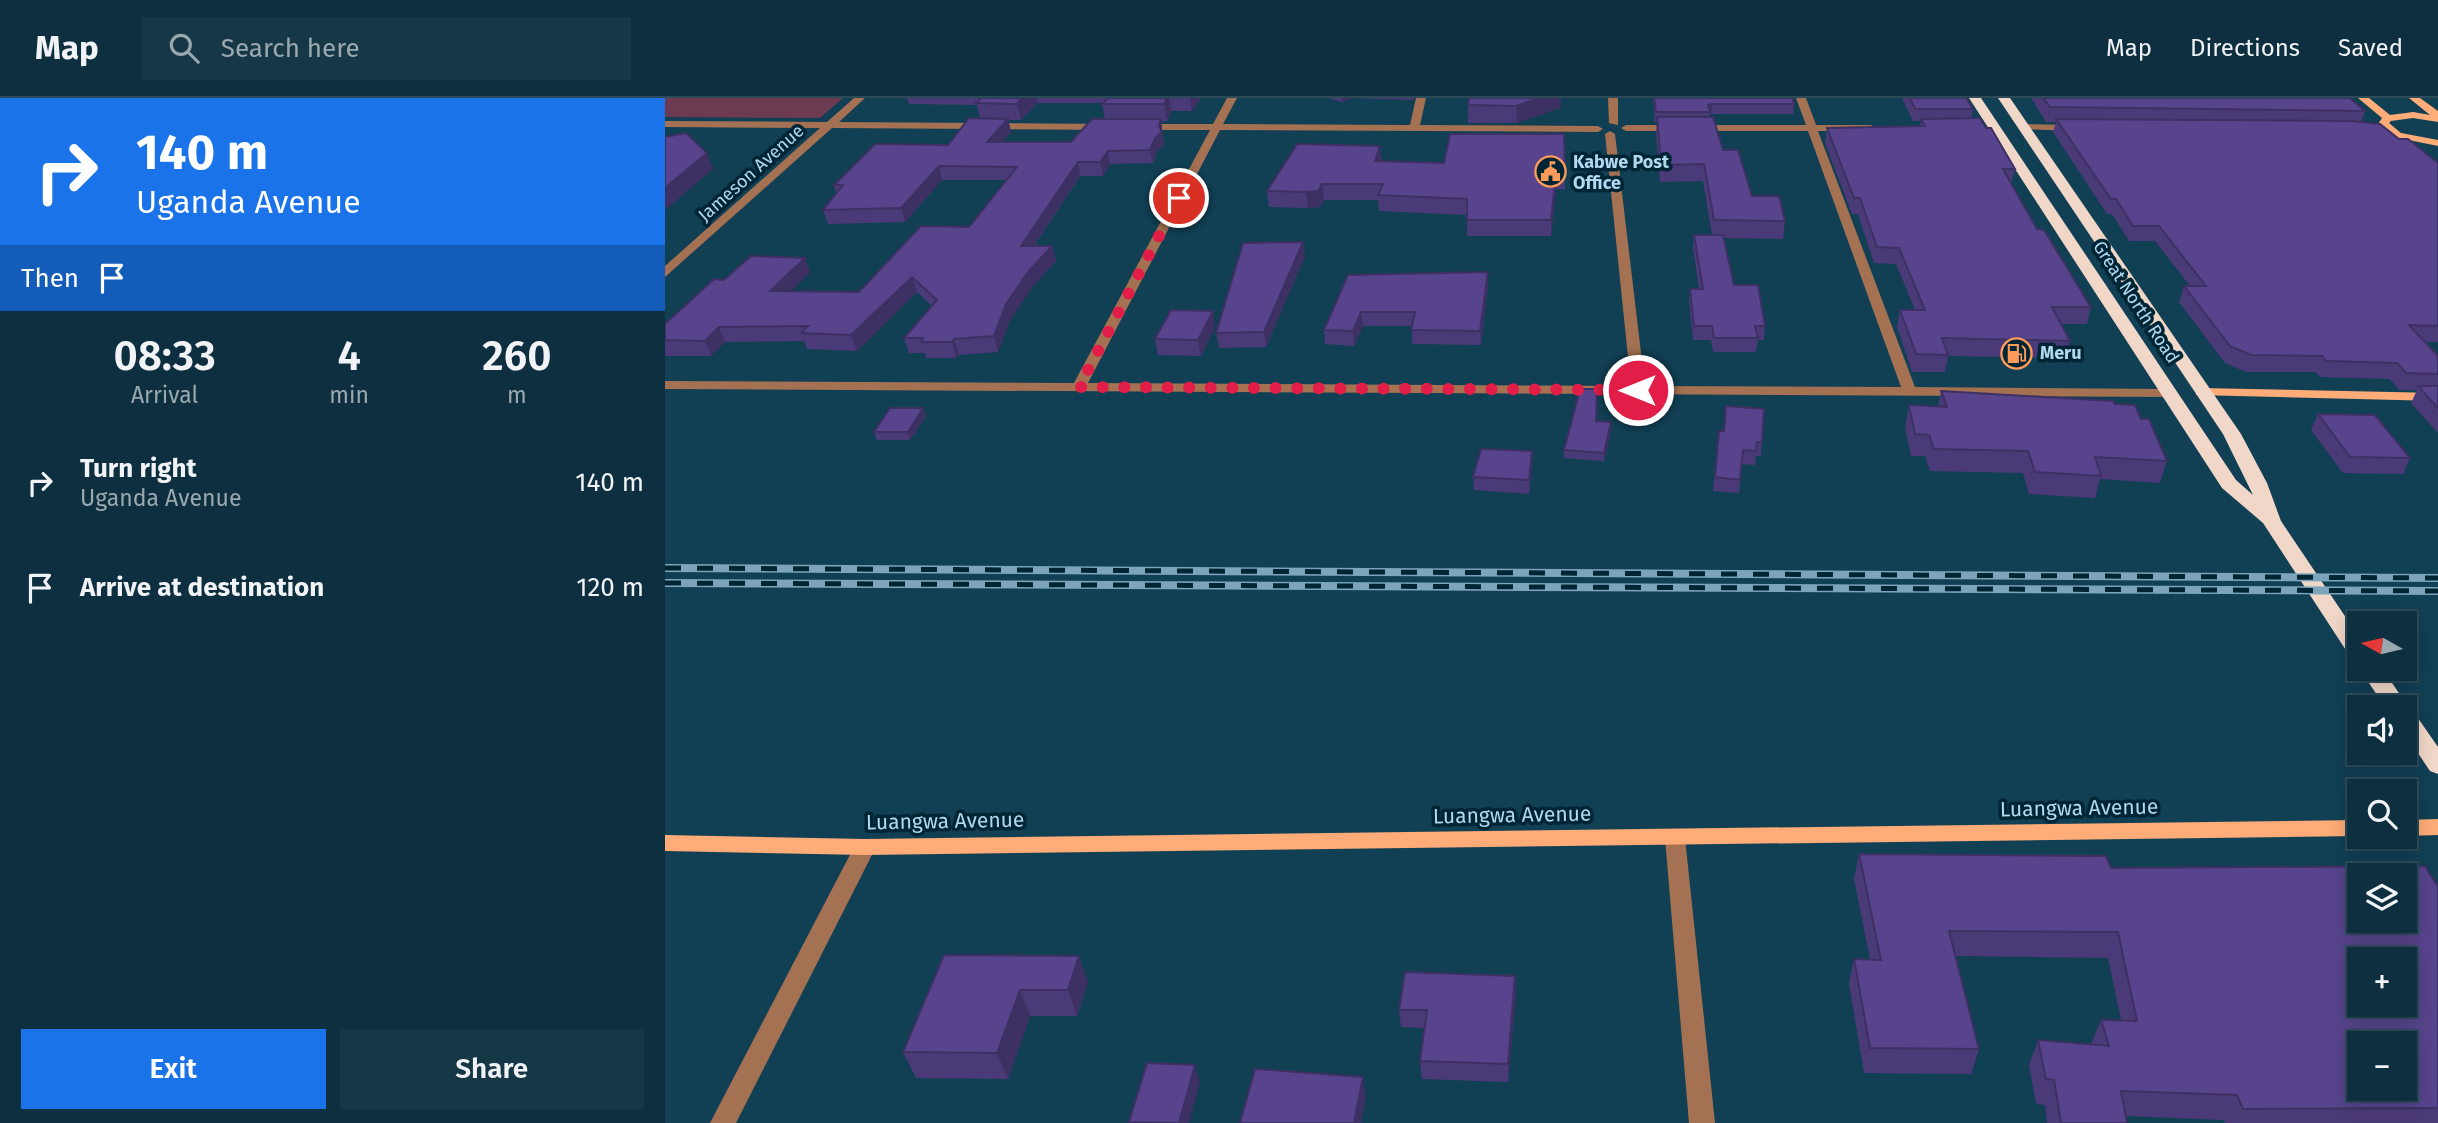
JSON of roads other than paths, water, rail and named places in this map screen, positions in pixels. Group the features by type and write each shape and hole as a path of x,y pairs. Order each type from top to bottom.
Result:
{"highway":[{"name":"Great North Road","path":"1975,98 1987,127 2229,484 2271,521"},
{"name":"Great North Road","path":"2004,98 2232,434 2257,483 2271,521 2347,635"},
{"path":"2417,734 2438,765"}],"main road":[{"path":"2363,98 2380,125 2398,135 2438,143"},
{"path":"2414,98 2438,118"},
{"path":"2380,125 2413,116 2438,118"},
{"path":"2416,140 2438,157"},
{"path":"2201,392 2438,397"},
{"path":"2417,828 2438,827"},
{"name":"Luangwa Avenue","path":"665,843 865,847 2347,828"}],"street":[{"name":"Jameson Avenue","path":"665,273 860,98"},
{"path":"1079,387 1232,98"},
{"path":"1414,128 1421,98"},
{"path":"1613,98 1607,129 1638,390"},
{"path":"1801,98 1909,391"},
{"path":"665,124 1120,127"},
{"path":"1134,127 1890,128"},
{"path":"2024,127 2090,128"},
{"path":"665,385 2168,393"},
{"path":"1675,838 1702,1123"},
{"path":"723,1123 865,847"}],"railway":[{"path":"665,568 2438,578"},
{"path":"665,583 2438,591"}],"place":[{"name":"Kabwe Post Office","path":"1550,172"},
{"name":"Meru","path":"2017,353"}]}
